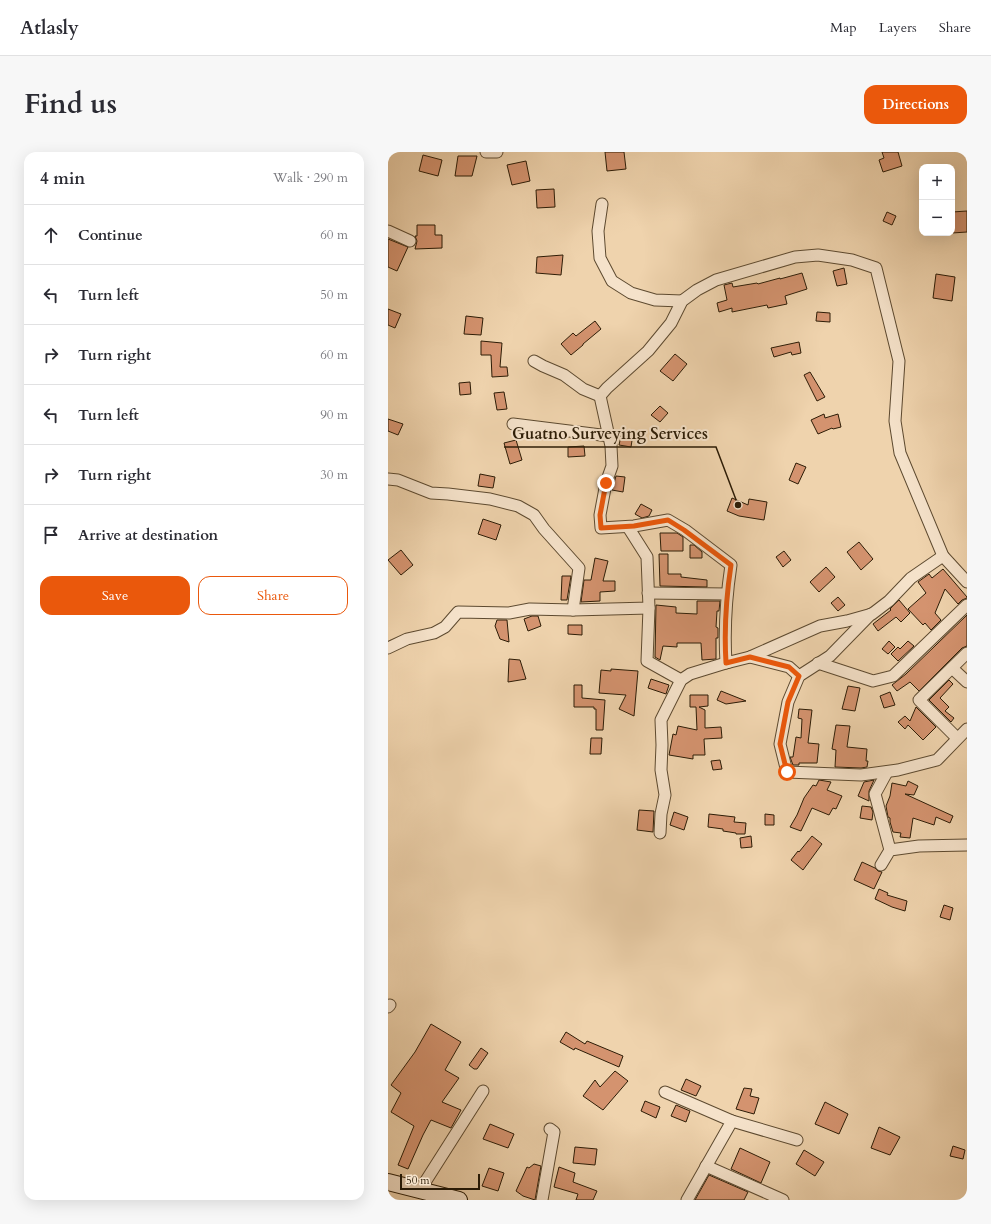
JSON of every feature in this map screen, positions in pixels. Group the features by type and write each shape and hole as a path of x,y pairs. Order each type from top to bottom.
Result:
{"main road":[{"path":"388,1182 459,1200"}],"street":[{"path":"486,152 497,152"},
{"path":"602,204 598,231 600,258 612,281 631,293 655,300 682,301"},
{"path":"388,231 410,241"},
{"path":"600,396 648,351 671,324 682,301 697,290 716,280 795,257 818,255 852,260 876,268 898,361 896,421 900,453 943,556 967,582"},
{"path":"534,361 564,374 583,389 600,396"},
{"path":"600,396 612,446 612,466 606,483 600,515 601,528 628,527 668,520 731,565 727,594 725,643 726,663 729,662"},
{"path":"513,424 609,436"},
{"path":"388,479 398,480 431,493 490,499 518,506 534,515 544,529 579,568 573,610"},
{"path":"628,527 647,558 649,608 647,661 681,680"},
{"path":"943,556 911,578 889,602 872,614 830,656 799,676 788,702 780,744 787,772 861,775 898,770 937,760 967,729"},
{"path":"648,593 727,594"},
{"path":"818,663 873,681 893,676 967,605"},
{"path":"388,648 407,639 434,633 445,626 458,612 509,613 530,609 573,610 649,608"},
{"path":"660,833 660,814 665,795 661,770 661,720 681,680 690,674 750,657 820,626 848,621 872,614"},
{"path":"958,738 919,700 967,653"},
{"path":"750,657 789,667 799,676"},
{"path":"952,668 967,682"},
{"path":"881,865 890,850 875,794 887,772"},
{"path":"890,850 919,846 967,845"},
{"path":"420,1190 484,1091"},
{"path":"665,1092 732,1121 797,1140"},
{"path":"687,1200 732,1121"},
{"path":"542,1200 554,1132 550,1129"},
{"path":"706,1166 783,1200"}],"building":[{"path":"605,152 624,152 626,169 607,171"},
{"path":"882,152 898,152 902,166 883,172 879,160 884,158"},
{"path":"423,155 442,160 438,176 419,171"},
{"path":"458,156 477,156 472,176 455,176"},
{"path":"526,161 530,181 512,185 507,165"},
{"path":"554,189 555,207 537,208 536,190"},
{"path":"967,211 967,232 955,233 955,212"},
{"path":"887,212 896,216 892,225 883,221"},
{"path":"417,225 435,225 435,235 442,235 442,248 415,249 417,241 415,236 417,236"},
{"path":"388,239 408,247 397,271 388,267"},
{"path":"563,255 561,275 536,273 537,257"},
{"path":"844,268 847,284 837,286 833,271"},
{"path":"802,273 807,289 785,296 787,304 768,308 767,305 732,312 732,308 719,312 717,303 727,300 724,285 732,283 733,287 758,284"},
{"path":"936,274 955,277 952,301 933,298"},
{"path":"388,309 401,314 395,328 388,325"},
{"path":"817,312 830,313 830,322 816,321"},
{"path":"466,316 483,318 481,335 464,334"},
{"path":"595,321 601,329 571,355 561,344 573,333 576,336"},
{"path":"481,341 502,343 500,367 507,367 508,376 492,377 491,355 481,355"},
{"path":"799,342 801,353 792,355 791,352 774,357 771,348"},
{"path":"675,354 687,364 673,381 660,371"},
{"path":"810,372 825,397 817,401 804,375"},
{"path":"470,382 471,394 460,395 459,383"},
{"path":"504,392 507,409 497,410 494,393"},
{"path":"660,406 668,413 660,422 651,415"},
{"path":"824,414 825,418 838,414 841,427 832,428 818,434 811,420"},
{"path":"388,419 403,424 398,435 388,431"},
{"path":"622,432 633,434 631,447 619,445"},
{"path":"516,440 522,460 510,464 504,443"},
{"path":"584,446 585,456 568,457 568,447"},
{"path":"796,463 806,467 798,484 789,480"},
{"path":"480,474 495,477 493,488 478,486"},
{"path":"616,476 625,477 623,492 612,490"},
{"path":"732,498 748,505 749,499 767,502 764,520 739,516 727,511"},
{"path":"641,504 652,510 649,516 642,518 635,514"},
{"path":"483,519 501,525 496,540 478,534"},
{"path":"660,533 677,533 683,537 683,551 661,551"},
{"path":"859,542 873,559 861,570 847,552"},
{"path":"690,545 694,545 702,552 702,558 690,558"},
{"path":"401,550 413,565 401,575 388,560"},
{"path":"784,551 791,560 783,567 776,557"},
{"path":"659,554 668,554 668,574 681,574 681,577 707,580 707,587 660,586"},
{"path":"595,558 608,561 603,581 615,581 615,591 600,592 600,601 581,602 584,580 591,580"},
{"path":"826,567 835,577 819,592 810,582"},
{"path":"943,569 967,598 958,604 945,589 935,613 941,620 931,630 925,623 923,625 908,609 926,593 918,582 929,574 932,578"},
{"path":"562,576 571,576 567,600 561,600"},
{"path":"838,597 845,605 838,611 831,603"},
{"path":"899,600 910,613 901,622 896,617 878,631 873,624 891,610 890,609"},
{"path":"697,601 720,601 719,611 717,611 716,627 718,628 718,638 716,638 716,659 702,660 701,643 677,643 677,647 663,646 660,660 655,657 656,605 676,607 676,613 697,614"},
{"path":"967,615 967,646 962,648 919,691 910,682 897,691 892,685 906,674"},
{"path":"532,616 538,616 541,626 528,631 524,619"},
{"path":"497,620 507,620 509,642 500,639 495,626"},
{"path":"568,625 582,625 582,635 568,634"},
{"path":"889,641 895,647 888,654 882,649"},
{"path":"908,641 914,646 898,661 891,654 898,647 900,649"},
{"path":"509,659 520,660 526,679 508,682"},
{"path":"611,669 638,671 634,716 619,709 626,695 599,693 601,670 611,671"},
{"path":"651,679 669,685 666,694 648,688"},
{"path":"949,680 953,684 940,698 949,707 945,711 954,718 951,722 929,700"},
{"path":"574,685 582,685 582,698 605,700 603,730 596,730 596,709 594,709 594,707 574,707"},
{"path":"848,686 860,688 855,711 842,709"},
{"path":"721,691 746,701 726,704 717,700"},
{"path":"890,692 895,705 884,708 880,696"},
{"path":"690,695 708,695 708,706 699,707 705,710 705,728 721,727 722,738 704,739 705,755 693,755 693,759 669,755 673,734 676,735 678,726 697,730 696,707 690,707"},
{"path":"916,707 936,727 923,740 908,725 905,729 898,722 905,716 910,721"},
{"path":"799,709 812,710 808,743 819,744 817,763 799,763 799,765 793,765 790,757 793,757 796,737 801,738 802,719 798,718"},
{"path":"836,725 850,726 847,747 867,749 867,767 835,767 836,750 832,749"},
{"path":"591,738 602,738 601,754 590,754"},
{"path":"720,760 722,769 713,770 711,761"},
{"path":"819,780 831,782 827,790 842,796 836,809 833,808 829,815 812,808 801,831 790,827 804,798 813,785 816,786"},
{"path":"874,780 869,791 869,801 858,796 864,782"},
{"path":"908,781 918,786 914,795 905,794 953,816 950,823 936,817 934,825 913,818 910,838 900,837 901,833 893,832 886,806 890,796 892,783 906,786"},
{"path":"862,806 871,807 873,812 872,820 860,818"},
{"path":"639,810 654,811 653,832 637,830"},
{"path":"674,812 688,817 684,830 670,825"},
{"path":"709,814 735,817 734,822 746,823 745,834 736,834 723,831 723,829 708,827"},
{"path":"765,814 774,815 774,825 765,825"},
{"path":"751,836 752,847 741,848 740,838"},
{"path":"812,836 822,844 803,870 791,860"},
{"path":"862,862 882,872 874,889 854,880"},
{"path":"879,889 888,893 887,895 907,901 905,911 875,899"},
{"path":"944,905 953,908 950,920 940,917"},
{"path":"431,1024 461,1042 445,1070 459,1078 442,1102 461,1110 451,1128 431,1120 408,1169 398,1165 414,1126 391,1112 401,1093 391,1085 415,1052"},
{"path":"566,1032 585,1044 587,1041 623,1056 619,1067 575,1048 574,1050 560,1042"},
{"path":"481,1048 488,1053 477,1069 474,1069 469,1065"},
{"path":"615,1071 628,1081 603,1110 583,1096 595,1080 600,1087"},
{"path":"686,1079 701,1086 696,1096 681,1090"},
{"path":"744,1088 752,1089 750,1096 759,1098 754,1114 736,1109"},
{"path":"645,1101 660,1107 656,1118 641,1111"},
{"path":"825,1102 848,1114 839,1134 815,1124"},
{"path":"676,1105 690,1111 686,1122 671,1116"},
{"path":"490,1124 514,1134 508,1148 483,1139"},
{"path":"879,1127 900,1137 890,1155 871,1148"},
{"path":"953,1146 965,1150 963,1159 950,1156"},
{"path":"575,1147 597,1149 595,1165 573,1163"},
{"path":"740,1148 770,1162 761,1183 731,1169"},
{"path":"804,1150 824,1162 815,1176 796,1164"},
{"path":"534,1164 541,1166 535,1200 523,1196 516,1191 527,1167 529,1168"},
{"path":"559,1167 575,1173 573,1182 597,1191 593,1200 576,1200 578,1194 554,1187"},
{"path":"489,1168 504,1173 498,1191 482,1186"},
{"path":"709,1175 748,1192 744,1200 695,1200"}],"place":[{"name":"Guatno Surveying Services","path":"738,505"}],"route":[{"path":"606,483 600,515 601,528 634,526 668,520 731,565 727,594 725,643 726,663 750,657 789,667 799,676 788,702 780,744 787,772"}]}
